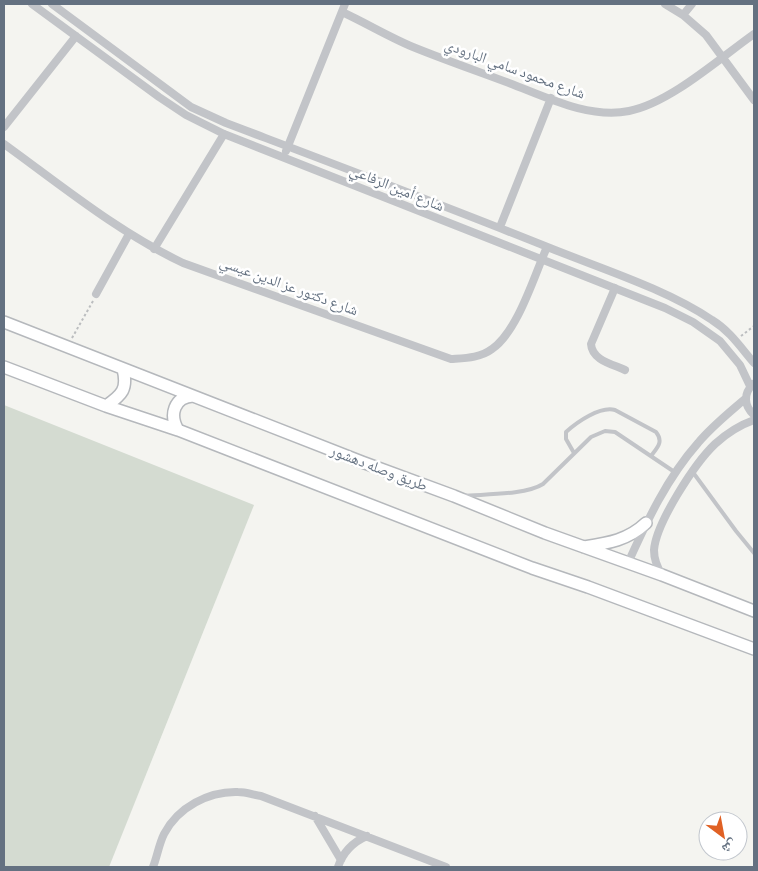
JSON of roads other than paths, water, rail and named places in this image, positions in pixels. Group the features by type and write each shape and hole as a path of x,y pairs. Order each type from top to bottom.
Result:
{"main road":[{"name":"طريق وصله دهشور","path":"4,322 583,547 754,611"},
{"path":"4,366 106,406 178,430 522,564 754,649"},
{"path":"106,406 118,398 124,391 126,382 123,369"},
{"path":"178,430 174,423 172,412 177,402 186,396 193,396"},
{"path":"583,547 622,540 635,533 646,523"}],"street":[{"name":"شارع أمين الرفاعي","path":"32,4 186,116 224,134 665,308 707,330 731,352 752,384"},
{"name":"شارع أمين الرفاعي","path":"52,4 191,107 226,123 500,227 645,286 700,312 714,321 736,340 754,363"},
{"path":"284,157 345,4"},
{"path":"665,4 683,15 706,35 754,100"},
{"path":"683,15 692,4"},
{"name":"شارع محمود سامي البارودي","path":"342,12 413,47 577,107 603,112 629,111 655,102 678,90 754,34"},
{"path":"4,127 76,36"},
{"path":"500,227 551,98"},
{"path":"186,116 191,107"},
{"path":"154,248 224,134"},
{"name":"شارع دكتور عز الدين عيسي","path":"4,144 129,234 183,263 451,359 472,358 491,350 507,335 547,247"},
{"path":"96,294 129,234"},
{"path":"615,288 591,344 592,351 597,357 625,370"},
{"path":"628,563 646,523 676,473 699,441 746,398 752,384"},
{"path":"746,398 749,410 754,415"},
{"path":"727,414 734,419 737,428"},
{"path":"662,575 654,558 654,549 668,511 692,471 715,444 737,428 754,420"},
{"path":"656,505 668,511"},
{"path":"153,867 164,834 178,816 195,802 216,793 239,792 261,796 446,867"},
{"path":"315,816 339,864 352,845 367,836"}],"lane":[{"path":"574,453 566,439 566,432 598,411 608,409 615,410 656,432 660,439 660,444 651,456"},
{"path":"454,496 525,491 536,488 543,484 595,434 610,431 615,432 676,473"},
{"path":"692,471 754,553"}]}
